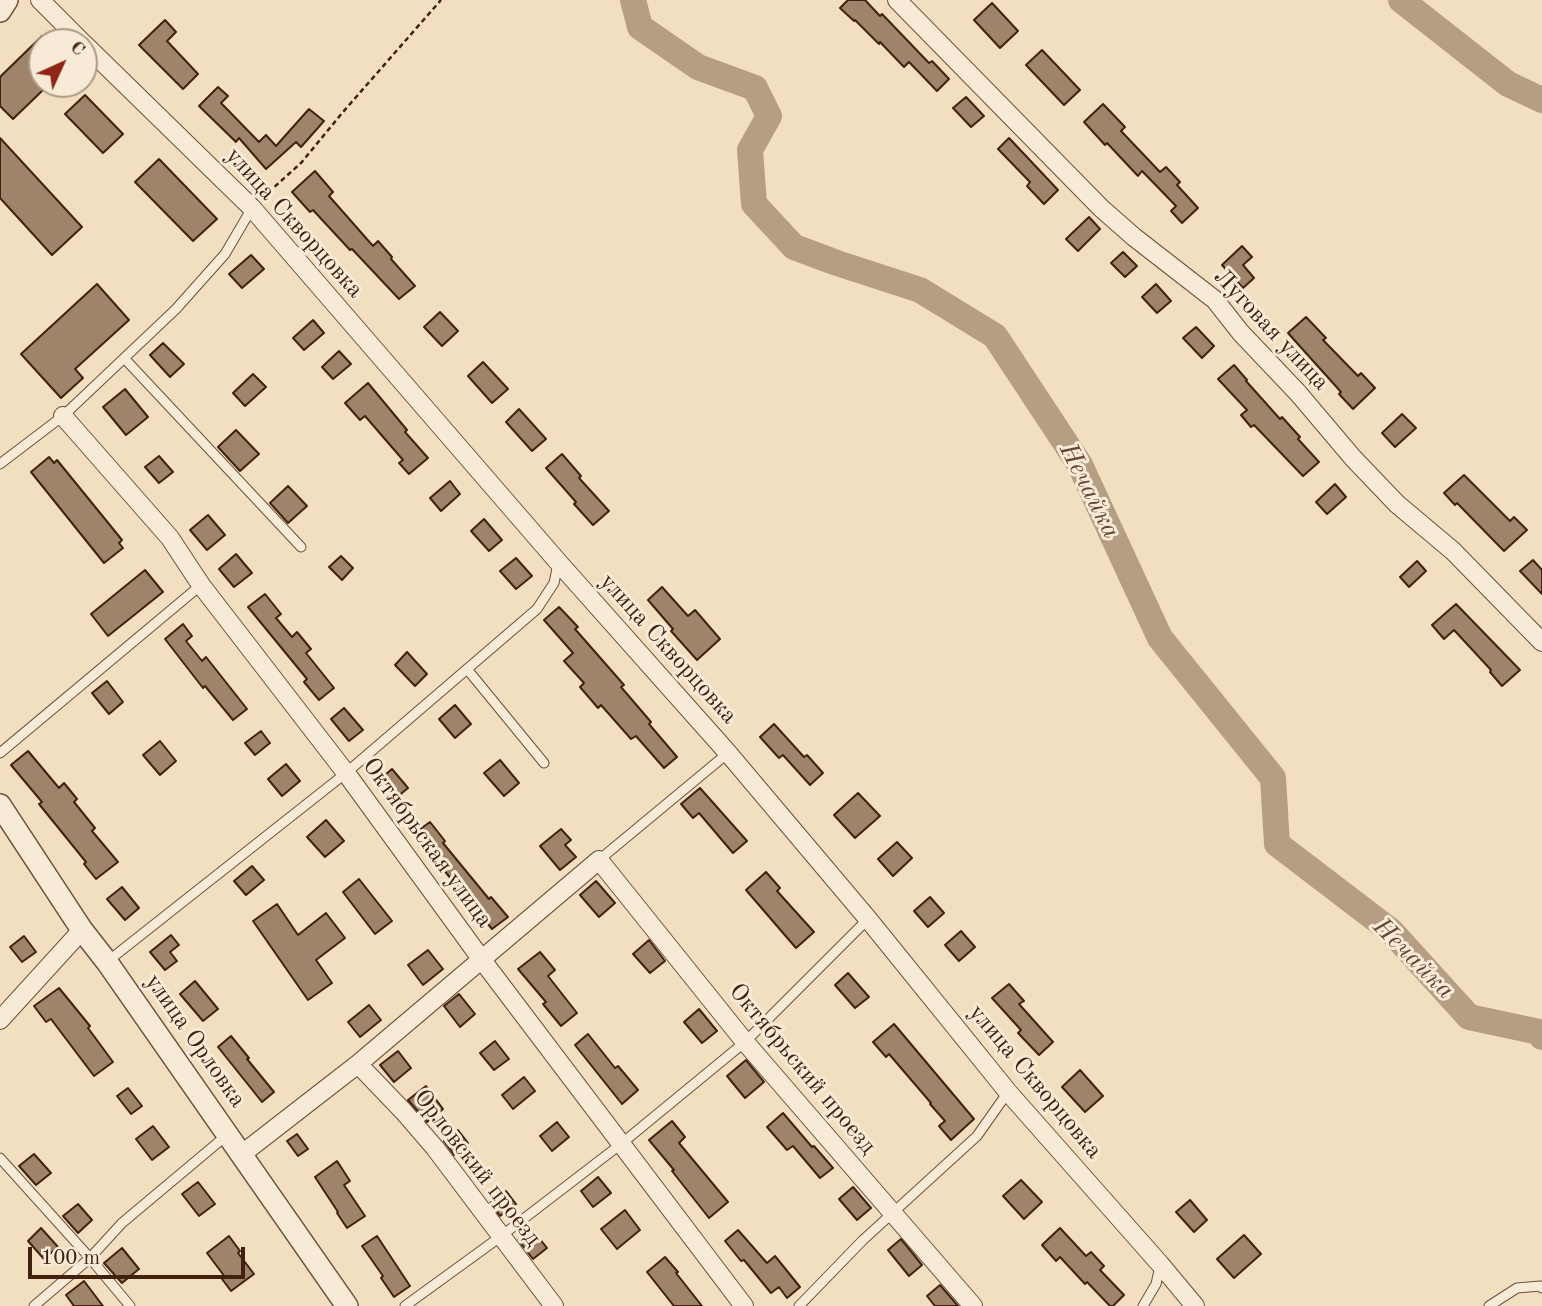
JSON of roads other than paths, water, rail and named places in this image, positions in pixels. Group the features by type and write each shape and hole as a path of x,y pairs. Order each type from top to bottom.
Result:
{"street":[{"path":"0,11 8,0"},
{"name":"улица Скворцовка","path":"40,0 68,28"},
{"name":"Луговая улица","path":"897,0 1101,208 1215,300 1241,333 1397,505 1453,551 1542,642"},
{"name":"улица Скворцовка","path":"98,58 252,208 727,753 868,919 1008,1092 1195,1306"},
{"name":"Октябрьская улица","path":"63,416 170,538 201,585 346,773 482,960 744,1306"},
{"name":"улица Орловка","path":"0,805 82,930 107,961 347,1306"},
{"path":"242,1154 358,1064 600,860"},
{"name":"Октябрьский проезд","path":"600,860 745,1042 973,1306"},
{"path":"0,1020 82,930"},
{"name":"Орловский проезд","path":"358,1064 435,1148 554,1306"}],"lane":[{"path":"0,464 63,416 176,309 225,254 252,208"},
{"path":"124,358 301,547"},
{"path":"107,961 346,773 537,609 554,583 559,563"},
{"path":"0,753 201,585"},
{"path":"467,669 544,763"},
{"path":"600,860 727,753"},
{"path":"405,1306 621,1144 745,1042 868,919"},
{"path":"799,1306 863,1240 977,1136 1008,1092"},
{"path":"34,1306 90,1258 122,1223 228,1134"},
{"path":"0,1158 130,1306"},
{"path":"1143,1306 1156,1284 1160,1264"},
{"path":"1489,1306 1517,1288 1542,1288"}],"waterway":[{"name":"Нечайка","path":"633,0 640,27 698,67 755,88 769,116 750,150 754,204 794,247 920,290 995,336 1080,465 1160,638 1273,778 1277,844 1391,931 1469,1017 1539,1032 1542,1037"},
{"path":"1401,0 1508,84 1542,100"}]}
